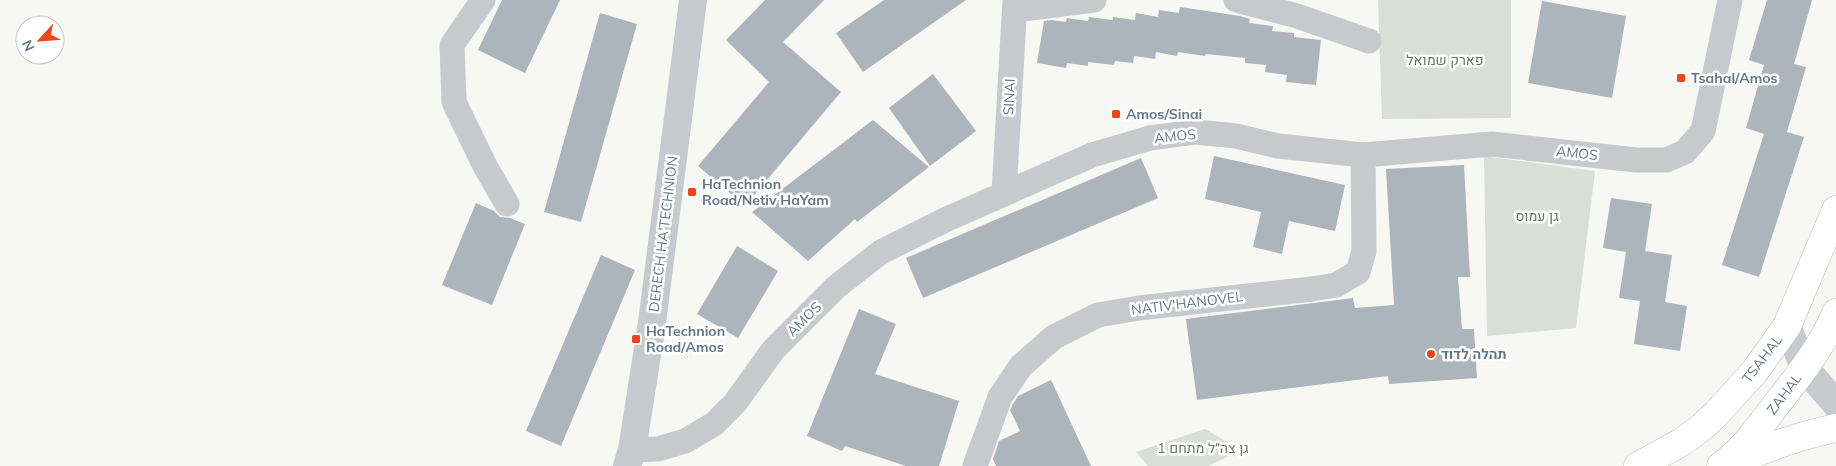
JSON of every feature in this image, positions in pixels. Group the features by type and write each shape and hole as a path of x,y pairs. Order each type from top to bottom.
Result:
{"main road":[{"name":"TSAHAL","path":"1638,466 1682,442 1716,414 1755,371 1787,326 1836,210"},
{"name":"ZAHAL","path":"1721,466 1747,443 1833,328"},
{"path":"1728,466 1771,446 1811,433 1836,428"}],"street":[{"path":"483,0 452,45 454,102 485,166 508,204"},
{"name":"DERECH HA'TECHNION","path":"630,458 654,304 693,0"},
{"path":"1015,5 1094,0"},
{"path":"1236,0 1297,16 1369,41"},
{"name":"AMOS","path":"630,458 686,440 714,424 735,403 774,349 843,281 881,252 944,220 1092,155 1154,137 1195,132 1236,136 1278,146 1363,155 1492,144 1636,160 1666,160 1685,152 1703,131 1730,0"},
{"name":"SINAI","path":"1004,193 1015,5"},
{"name":"NATIV'HANOVEL","path":"975,466 1000,397 1021,366 1054,337 1098,315 1139,308 1312,289 1336,285 1358,272 1364,251 1363,155"},
{"path":"1833,328 1787,326 1804,367 1836,404"}],"green space":[{"name":"פארק שמואל","path":"1378,0 1511,0 1511,118 1382,119"},
{"name":"גן עמוס","path":"1484,156 1595,171 1576,328 1487,336"},
{"name":"גן צה״ל מתחם 1","path":"1205,429 1231,444 1229,456 1208,466 1148,466 1136,452"}],"building":[{"path":"502,0 560,0 525,73 478,50"},
{"path":"765,0 824,0 783,42 841,92 745,206 698,166 769,82 726,40"},
{"path":"884,0 966,0 863,72 836,33"},
{"path":"1767,0 1812,0 1794,64 1806,67 1787,132 1804,137 1759,277 1722,265 1764,134 1746,128 1764,65 1749,60"},
{"path":"1542,1 1626,16 1612,98 1528,83"},
{"path":"1180,7 1240,16 1250,19 1249,23 1273,26 1272,31 1294,33 1294,37 1321,40 1316,85 1286,82 1287,75 1265,72 1266,65 1245,63 1245,58 1206,54 1205,56 1178,52 1177,56 1156,52 1155,59 1134,56 1133,63 1115,61 1114,65 1088,62 1088,66 1067,63 1066,68 1037,63 1044,21 1066,22 1067,18 1088,21 1089,17 1113,20 1113,17 1135,20 1136,13 1158,17 1159,10 1179,13"},
{"path":"600,13 637,24 581,222 544,212"},
{"path":"933,74 976,131 930,166 889,108"},
{"path":"873,120 929,167 857,222 855,219 808,261 752,212"},
{"path":"1214,156 1345,185 1335,231 1289,221 1282,254 1253,247 1261,212 1205,199"},
{"path":"1141,158 1158,198 923,298 906,258"},
{"path":"1464,165 1470,277 1458,277 1462,329 1474,329 1477,378 1389,384 1388,376 1197,400 1186,319 1353,298 1355,308 1394,305 1386,169"},
{"path":"1611,198 1652,204 1645,251 1672,255 1665,302 1687,306 1680,351 1634,344 1640,301 1619,298 1626,252 1603,248"},
{"path":"476,203 494,211 500,217 510,218 525,224 492,305 442,285"},
{"path":"737,246 778,271 738,338 697,314"},
{"path":"601,255 635,270 561,446 526,431"},
{"path":"859,309 896,324 875,374 959,401 939,466 906,466 845,446 842,451 807,436"},
{"path":"1051,380 1091,466 996,466 993,459 999,441 1020,431 1010,410 1018,396"}],"place":[{"name":"Tsahal/Amos","path":"1681,78"},
{"name":"Amos/Sinai","path":"1116,114"},
{"name":"HaTechnion Road/Netiv HaYam","path":"692,192"},
{"name":"HaTechnion Road/Amos","path":"636,339"},
{"name":"תהלה לדוד","path":"1431,354"}]}
